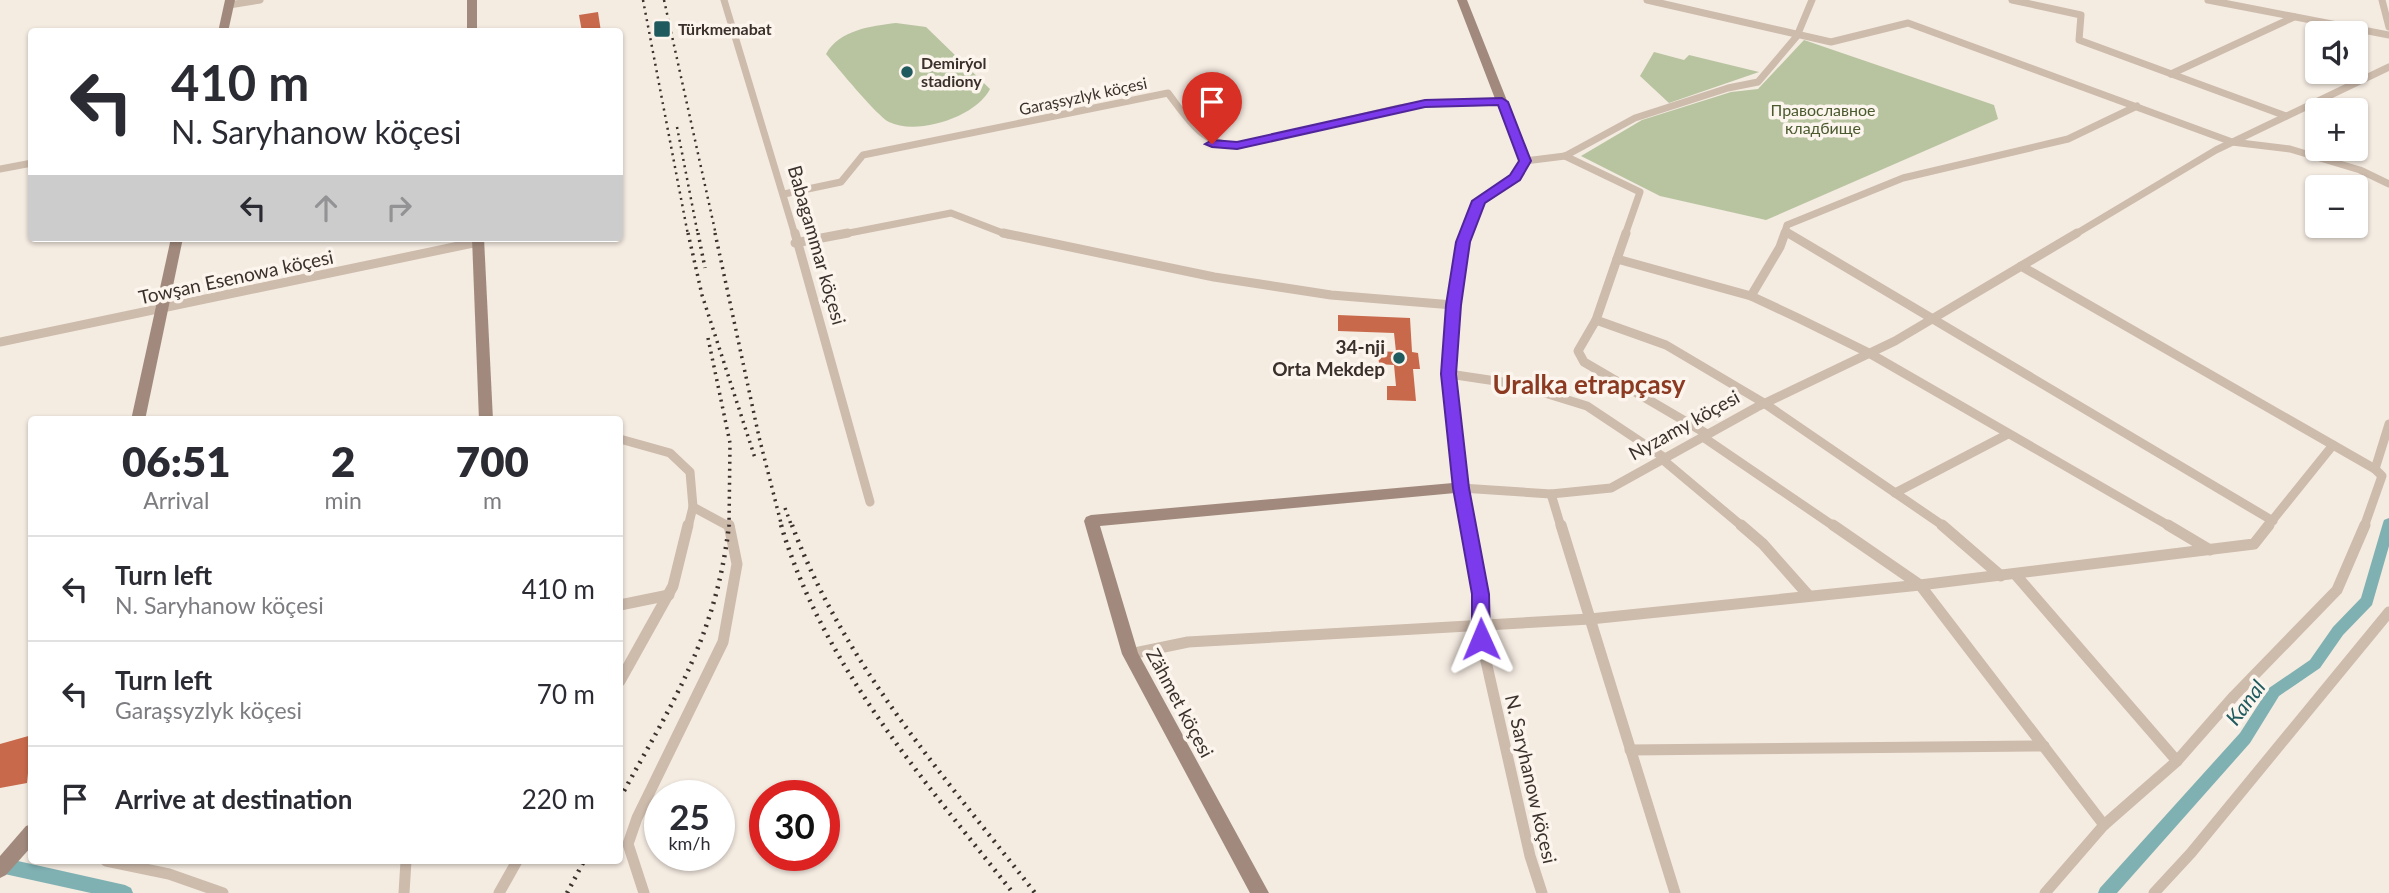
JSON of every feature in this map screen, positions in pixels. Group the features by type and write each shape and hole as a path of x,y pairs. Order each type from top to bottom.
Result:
{"main road":[{"path":"472,0 472,28"},
{"path":"1462,0 1525,161"},
{"path":"224,28 230,2"},
{"name":"N. Saryhanow köçesi","path":"1461,488 1449,374 1453,305 1463,242 1479,201 1515,177 1525,161"},
{"path":"139,416 176,242"},
{"path":"478,242 486,416"},
{"name":"Nyzamy köçesi","path":"1091,521 1461,488"},
{"name":"Zähmet köçesi","path":"1091,521 1130,654 1260,893"},
{"path":"0,869 28,837"}],"street":[{"path":"230,2 260,0"},
{"name":"Babagammar köçesi","path":"724,0 784,194 870,502"},
{"path":"1647,0 1831,42 1908,23 2232,142 2290,149 2360,170 2389,184"},
{"path":"1525,161 1564,156 1635,118 1728,88 1758,82 1797,36 1812,0"},
{"path":"2012,0 2081,15 2079,40 2286,116"},
{"path":"2208,0 2389,35"},
{"path":"2382,0 2389,27"},
{"path":"2171,74 2295,17"},
{"name":"Nyzamy köçesi","path":"1461,488 1551,494 1611,488 1764,403 1869,353 1933,318 2232,142 2389,67"},
{"name":"Garaşsyzlyk köçesi","path":"784,194 841,181 863,155 1168,93 1204,137 1212,144 1223,146 1237,146 1399,108 1425,104 1502,102"},
{"path":"1751,296 1780,247 1787,225 1903,178 2068,139 2137,106"},
{"path":"1564,156 1640,192 1596,320 1578,351 1584,362 1705,435 1920,585 2104,825"},
{"path":"0,169 28,164"},
{"path":"796,243 951,213 1006,234 1214,277 1331,295 1453,305"},
{"path":"1785,230 2273,521"},
{"name":"Towşan Esenowa köçesi","path":"0,342 469,242"},
{"path":"1618,259 1751,296 1869,353 2210,550"},
{"path":"2021,266 2375,469 2382,476 2372,509 2337,590 2234,696 2177,761 2104,825 2045,893"},
{"path":"1596,320 1666,345 1764,403 1956,535 2001,576"},
{"path":"1449,374 1516,384 1587,406 1663,458 1763,544 1809,596"},
{"path":"2375,469 2389,424"},
{"path":"1895,493 2008,434"},
{"path":"623,440 670,453 690,472 693,507 673,586 623,676"},
{"path":"1130,654 1188,642 1590,619 2001,576 2254,544 2333,445"},
{"name":"N. Saryhanow köçesi","path":"1461,488 1480,594 1481,639 1530,856 1542,893"},
{"path":"1551,494 1675,893"},
{"path":"644,893 628,844 637,818 723,642 737,564 730,526 693,507"},
{"path":"2015,574 2177,761"},
{"path":"623,604 669,595"},
{"path":"2154,893 2191,853 2389,612"},
{"path":"1630,750 2044,746"},
{"path":"121,864 169,874 223,893"},
{"path":"404,893 406,864"},
{"path":"499,893 515,864"}],"green space":[{"name":"Demirýol stadiony","path":"896,23 926,27 990,89 983,99 959,115 930,125 901,126 883,118 826,54 847,34"},
{"name":"Православное кладбище","path":"1804,40 1994,105 1998,119 1766,220 1660,196 1581,156 1642,120 1731,92 1758,89"},
{"path":"1654,52 1684,60 1689,55 1759,72 1669,103 1640,76"}],"building":[{"path":"598,12 600,28 581,28 579,15"},
{"name":"34-nji Orta Mekdep","path":"1338,315 1410,318 1412,352 1418,353 1420,369 1413,369 1416,401 1387,400 1387,386 1396,386 1394,365 1379,364 1378,351 1396,352 1394,333 1338,331"},
{"path":"28,736 27,783 0,788 0,744"}],"waterway":[{"name":"Kanal","path":"2106,893 2245,738 2274,692 2315,664 2338,631 2367,601 2389,523"},
{"name":"Kanal","path":"0,865 125,893"}],"railway":[{"path":"643,0 688,235"},
{"path":"664,0 716,235"},
{"path":"677,127 698,235"},
{"path":"688,233 702,295 755,458"},
{"path":"698,233 705,268"},
{"path":"715,233 759,437 782,527"},
{"path":"708,338 730,443 729,527"},
{"path":"785,508 792,527"},
{"path":"623,792 690,668 714,601 729,525"},
{"path":"781,525 799,577 849,674 879,720 1013,893"},
{"path":"792,525 839,625 868,672 932,762 1035,893"},
{"path":"567,893 582,864"}],"place":[{"name":"Türkmenabat","path":"662,29"},
{"name":"Demirýol stadiony","path":"907,72"},
{"name":"34-nji Orta Mekdep","path":"1399,358"}],"district":[{"name":"Uralka etrapçasy","path":"1589,385"}],"route":[{"path":"1212,144 1237,146 1425,104 1502,102 1525,161 1515,177 1479,201 1463,242 1453,305 1449,374 1461,488 1480,594 1481,639"}]}
